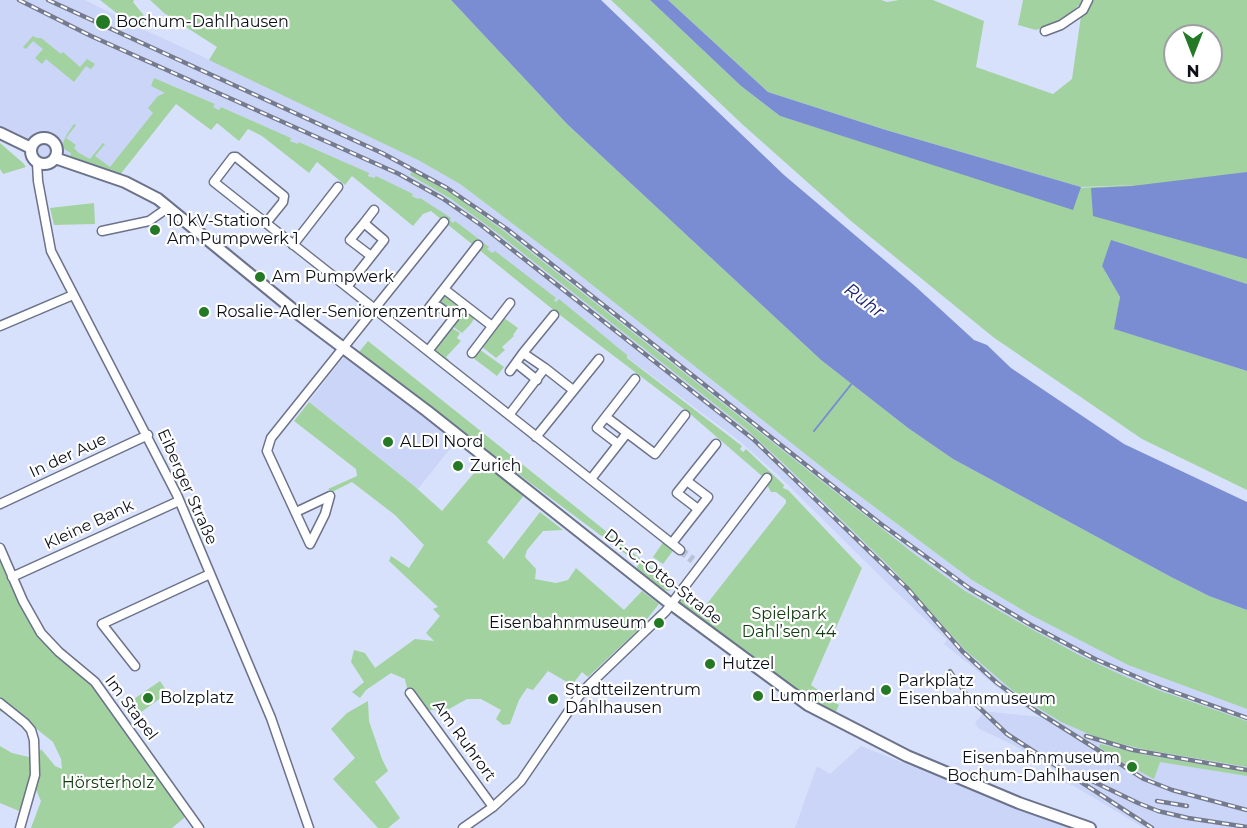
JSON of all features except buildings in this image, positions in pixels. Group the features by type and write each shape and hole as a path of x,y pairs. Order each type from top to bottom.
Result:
{"street":[{"path":"1045,31 1061,25 1083,10 1088,0"},
{"path":"0,133 31,148"},
{"path":"38,140 49,140 56,147 55,158 46,164 37,163 32,157 31,148 38,140"},
{"path":"266,223 283,202 284,196 235,157 214,182 293,245 681,550"},
{"name":"Dr.-C.-Otto-Straße","path":"55,158 125,182 169,207 301,316 344,347 671,604 808,705 907,756 957,778 1090,828"},
{"name":"Eiberger Straße","path":"37,163 38,181 51,251 148,435 180,501 271,718 309,828"},
{"path":"293,245 338,187"},
{"path":"102,231 149,221 169,207"},
{"path":"371,256 350,240 374,210"},
{"path":"296,513 330,496 332,501 324,525 310,549 267,451 271,438 444,222"},
{"path":"347,287 384,240 364,223"},
{"path":"429,308 478,245"},
{"path":"444,289 492,326"},
{"path":"0,326 74,295"},
{"path":"472,353 510,303"},
{"path":"428,351 464,305"},
{"path":"439,307 454,318"},
{"path":"510,371 554,315"},
{"path":"524,353 573,390"},
{"path":"536,436 599,359"},
{"path":"516,363 537,380"},
{"path":"510,415 545,368"},
{"path":"618,444 597,428 635,379"},
{"path":"606,417 655,454 686,415"},
{"path":"591,479 627,433"},
{"name":"In der Aue","path":"0,504 148,435"},
{"path":"698,509 677,493 716,444"},
{"name":"Am Ruhrort","path":"463,828 493,807 521,781 571,706 589,685 666,611 696,562 767,478"},
{"path":"672,543 708,496 687,481"},
{"name":"Kleine Bank","path":"12,577 180,501"},
{"name":"Im Stapel","path":"0,548 23,601 41,633 94,682 200,828"},
{"path":"135,666 102,624 210,574"},
{"name":"Am Ruhrort","path":"410,693 493,807"},
{"path":"0,703 25,723 31,730 34,740 35,775 20,828"}],"shaded area":[{"path":"0,0 85,0 418,160 460,184 562,261 833,476 972,580 1029,614 1128,665 1247,709 1247,721 1126,677 1081,656 965,591 913,553 504,231 454,195 410,175 451,199 496,232 745,428 896,573 964,649 1020,697 1061,722 1100,739 1147,750 1247,767 1247,828 1144,828 1074,786 1059,781 1058,772 1015,746 978,728 975,723 983,713 1041,717 1016,702 944,644 947,640 776,473 737,439 628,358 559,300 557,302 494,251 493,254 450,220 418,199 375,176 374,179 368,173 300,142 298,144 290,141 291,138 221,107 219,110 213,107 215,104 154,78 151,86 171,95 107,180 60,166 45,168 35,166 24,151 0,139"},
{"path":"345,355 457,440 418,489 309,402"},
{"path":"861,746 1078,828 795,828 817,766 830,774"}],"green space":[{"path":"100,0 134,0 133,2 150,23 148,28 141,28 127,15 119,15"},
{"path":"150,0 451,0 567,124 821,360 908,428 953,459 1171,577 1209,596 1247,610 1247,709 1128,665 1029,614 972,580 833,476 562,261 460,184 418,160 209,60 217,47 164,13"},
{"path":"611,0 650,0 741,86 780,116 885,149 1077,188 1135,185 1081,187 886,130 768,92 668,0 881,0 887,2 933,0 984,21 976,67 1053,94 1072,79 1082,9 1079,5 1061,22 1036,30 1018,25 1023,0 1247,0 1247,284 1112,241 1102,266 1120,297 1115,329 1247,371 1247,490 1142,439 993,337 851,221 742,124"},
{"path":"33,36 41,38 61,54 63,52 80,67 87,59 95,64 91,69 86,66 74,82 46,59 42,64 35,58 43,49 33,41 26,49 23,47"},
{"name":"Spielpark Dahl’sen 44","path":"154,78 215,104 213,107 219,110 221,107 291,138 290,141 298,144 299,142 369,173 368,176 374,178 376,176 420,198 451,218 453,223 455,221 489,247 487,249 492,253 495,251 556,298 554,300 556,302 559,299 627,355 627,358 742,446 740,449 743,452 746,449 784,485 783,488 788,490 862,568 811,685 839,705 835,714 803,695 677,602 686,590 706,605 786,503 786,500 776,492 771,492 762,476 689,413 556,312 431,211 423,214 413,226 352,176 345,185 317,162 309,173 262,136 248,129 239,141 217,123 211,130 176,104 119,176 70,156 71,153 64,149 62,145 67,134 74,124 76,125 66,138 76,145 74,148 90,159 103,143 105,144 95,156 110,167 153,113 148,108 158,96 165,93 151,86"},
{"path":"0,143 26,167 3,174 0,169"},
{"path":"412,171 454,195 504,231 913,553 965,591 1081,656 1126,677 1247,721 1247,767 1147,750 1100,739 1061,722 1020,697 964,649 896,573 745,428 496,232 451,199 410,175"},
{"path":"94,203 95,224 54,225 50,208"},
{"path":"443,295 464,311 474,315 470,325 462,333 452,326 452,323 445,321 445,317 429,308"},
{"path":"504,318 518,328 514,336 502,347 505,350 496,358 481,346"},
{"path":"452,328 460,333 457,338 461,341 446,357 449,360 447,362 432,352"},
{"path":"368,341 672,584 673,589 668,591 660,588 635,570 639,564 359,352"},
{"path":"479,349 504,367 497,376 472,357"},
{"path":"309,402 442,511 484,461 525,494 487,542 503,560 540,512 563,530 543,531 527,550 525,557 536,569 535,579 556,583 568,580 576,568 624,610 642,591 659,604 639,629 588,677 582,672 572,685 548,671 533,690 527,688 519,700 510,724 503,725 496,719 501,710 481,699 467,699 440,714 436,709 426,711 407,688 405,679 391,673 366,690 360,698 352,692 364,682 351,662 354,650 365,653 375,668 415,639 434,641 426,633 440,616 433,609 438,607 389,561 391,556 409,568 424,545 395,515 352,482 332,492 328,489 357,476 356,469 294,421"},
{"path":"664,541 675,548 663,564 653,557"},
{"name":"Hörsterholz","path":"0,560 8,580 45,644 92,685 185,814 184,818 172,828 31,828 41,801 32,781 19,811 0,803 0,746 12,753 37,759 41,749 55,766 62,769 61,759 53,742 28,722 0,711"},
{"name":"Bolzplatz","path":"160,681 168,693 137,715 128,703"},
{"path":"368,701 369,721 388,771 375,782 400,818 388,828 378,828 333,779 355,758 331,729 347,713"},
{"path":"1100,744 1146,755 1247,772 1247,776 1160,762 1154,779 1116,759 1099,747"}],"water":[{"name":"Ruhr","path":"451,0 601,0 784,175 915,286 974,340 987,345 1011,368 1124,444 1247,502 1247,610 1209,596 1171,577 953,459 908,428 821,360 567,124"},
{"path":"650,0 668,0 768,92 886,130 1081,187 1073,210 780,116 741,86"},
{"path":"1247,172 1247,259 1093,216 1091,188 1132,186"},
{"path":"1111,240 1247,284 1247,371 1114,329 1120,297 1102,266"}],"waterway":[{"path":"814,431 853,382"}],"tunnel":[{"path":"680,550 693,560"}],"railway":[{"path":"19,0 91,36 399,174 442,198 481,225 753,439 907,588 962,651 997,683 1033,709 1144,779 1172,790 1247,810"},
{"path":"48,0 382,153 447,188 507,229 881,524 969,588 1095,659 1160,687 1247,718"},
{"path":"950,671 969,698 1007,734 1152,828"},
{"path":"1086,736 1133,750 1247,770"},
{"path":"1090,780 1158,811 1247,827"},
{"path":"1157,801 1187,806"}],"place":[{"name":"Bochum-Dahlhausen","path":"103,22"},
{"name":"10 kV-Station Am Pumpwerk 1","path":"155,230"},
{"name":"Am Pumpwerk","path":"260,277"},
{"name":"Rosalie-Adler-Seniorenzentrum","path":"204,312"},
{"name":"ALDI Nord","path":"388,442"},
{"name":"Zurich","path":"458,466"},
{"name":"Eisenbahnmuseum","path":"659,623"},
{"name":"Hutzel","path":"710,664"},
{"name":"Parkplatz Eisenbahnmuseum","path":"886,690"},
{"name":"Lummerland","path":"758,696"},
{"name":"Bolzplatz","path":"148,698"},
{"name":"Stadtteilzentrum Dahlhausen","path":"553,699"},
{"name":"Eisenbahnmuseum Bochum-Dahlhausen","path":"1132,767"}]}
